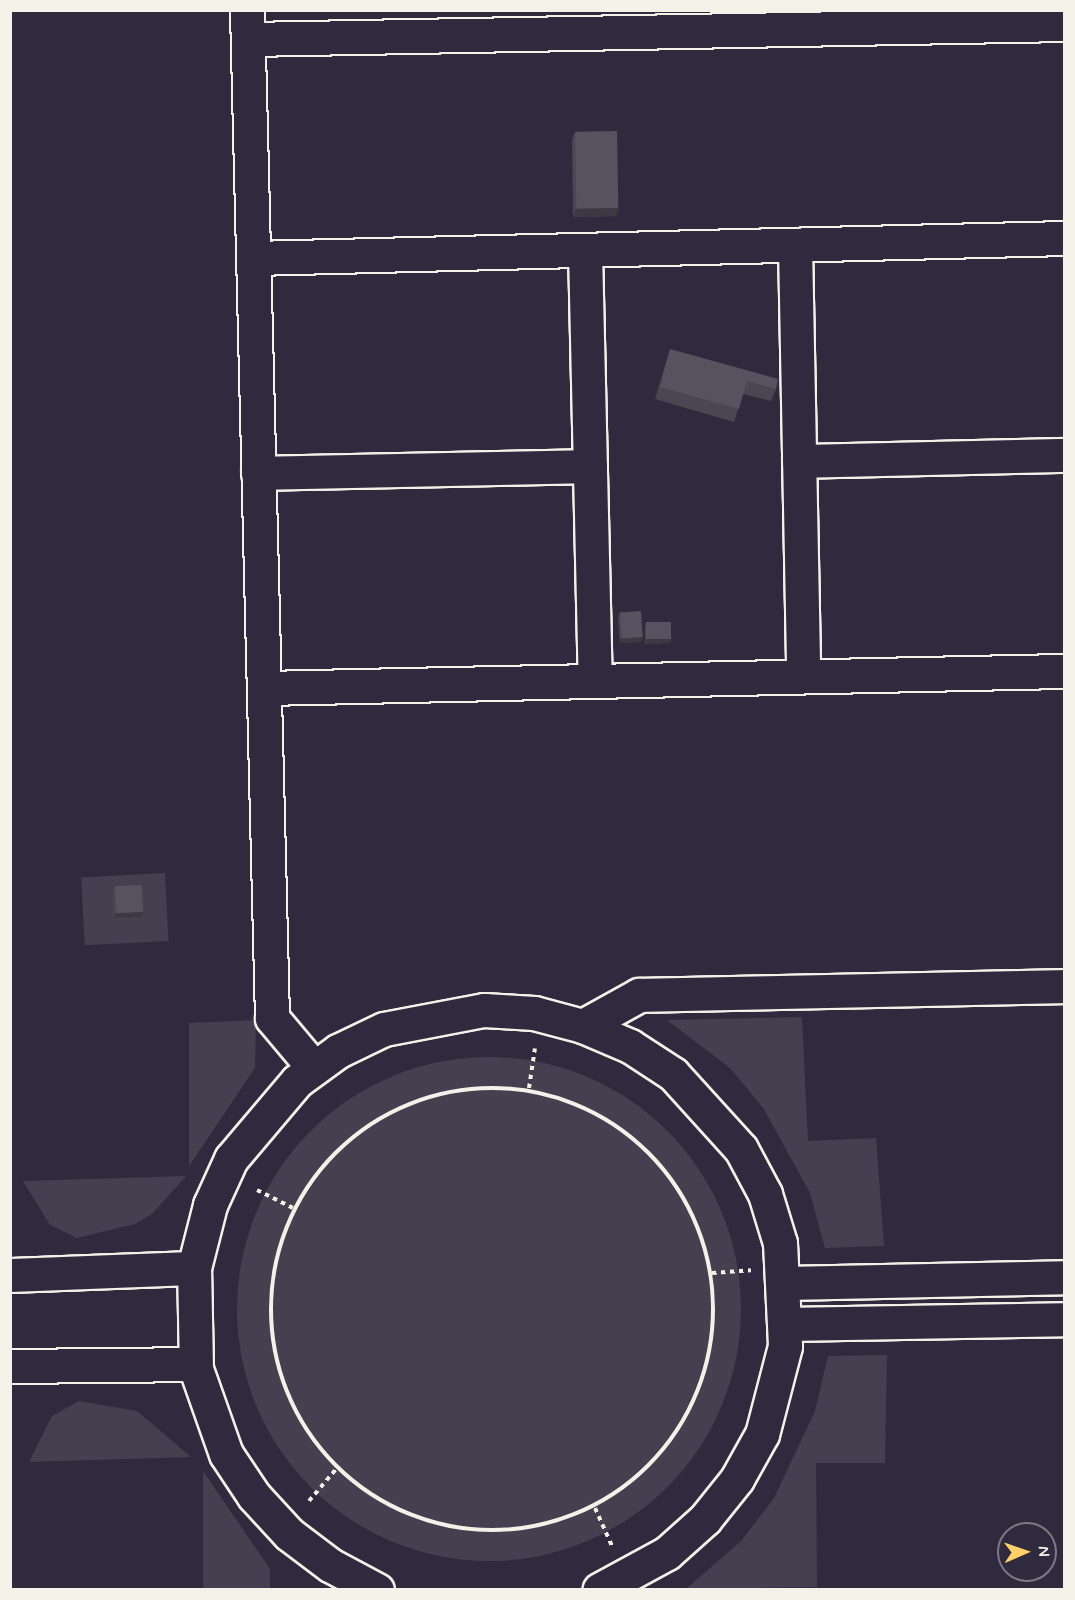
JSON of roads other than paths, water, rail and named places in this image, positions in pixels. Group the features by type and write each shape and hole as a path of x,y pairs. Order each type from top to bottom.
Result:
{"street":[{"path":"314,1068 272,1018 247,25 1065,24"},
{"path":"253,258 1065,238"},
{"path":"795,245 803,676"},
{"path":"585,250 595,681"},
{"path":"799,461 1065,455"},
{"path":"258,473 590,466"},
{"path":"264,688 1065,671"},
{"path":"584,1026 639,995 1065,986"},
{"path":"377,1590 322,1577 289,1534 254,1496 226,1454 195,1364 194,1268 210,1205 231,1159 261,1117 314,1068 384,1029 433,1016 484,1010 534,1014 584,1026 630,1046 673,1074 710,1108 741,1149 765,1194 785,1283 786,1324 779,1386 762,1434 737,1479 667,1553 599,1590"},
{"path":"10,1275 194,1268"},
{"path":"785,1283 1065,1277"},
{"path":"786,1324 1065,1319"},
{"path":"10,1366 195,1364"}]}
